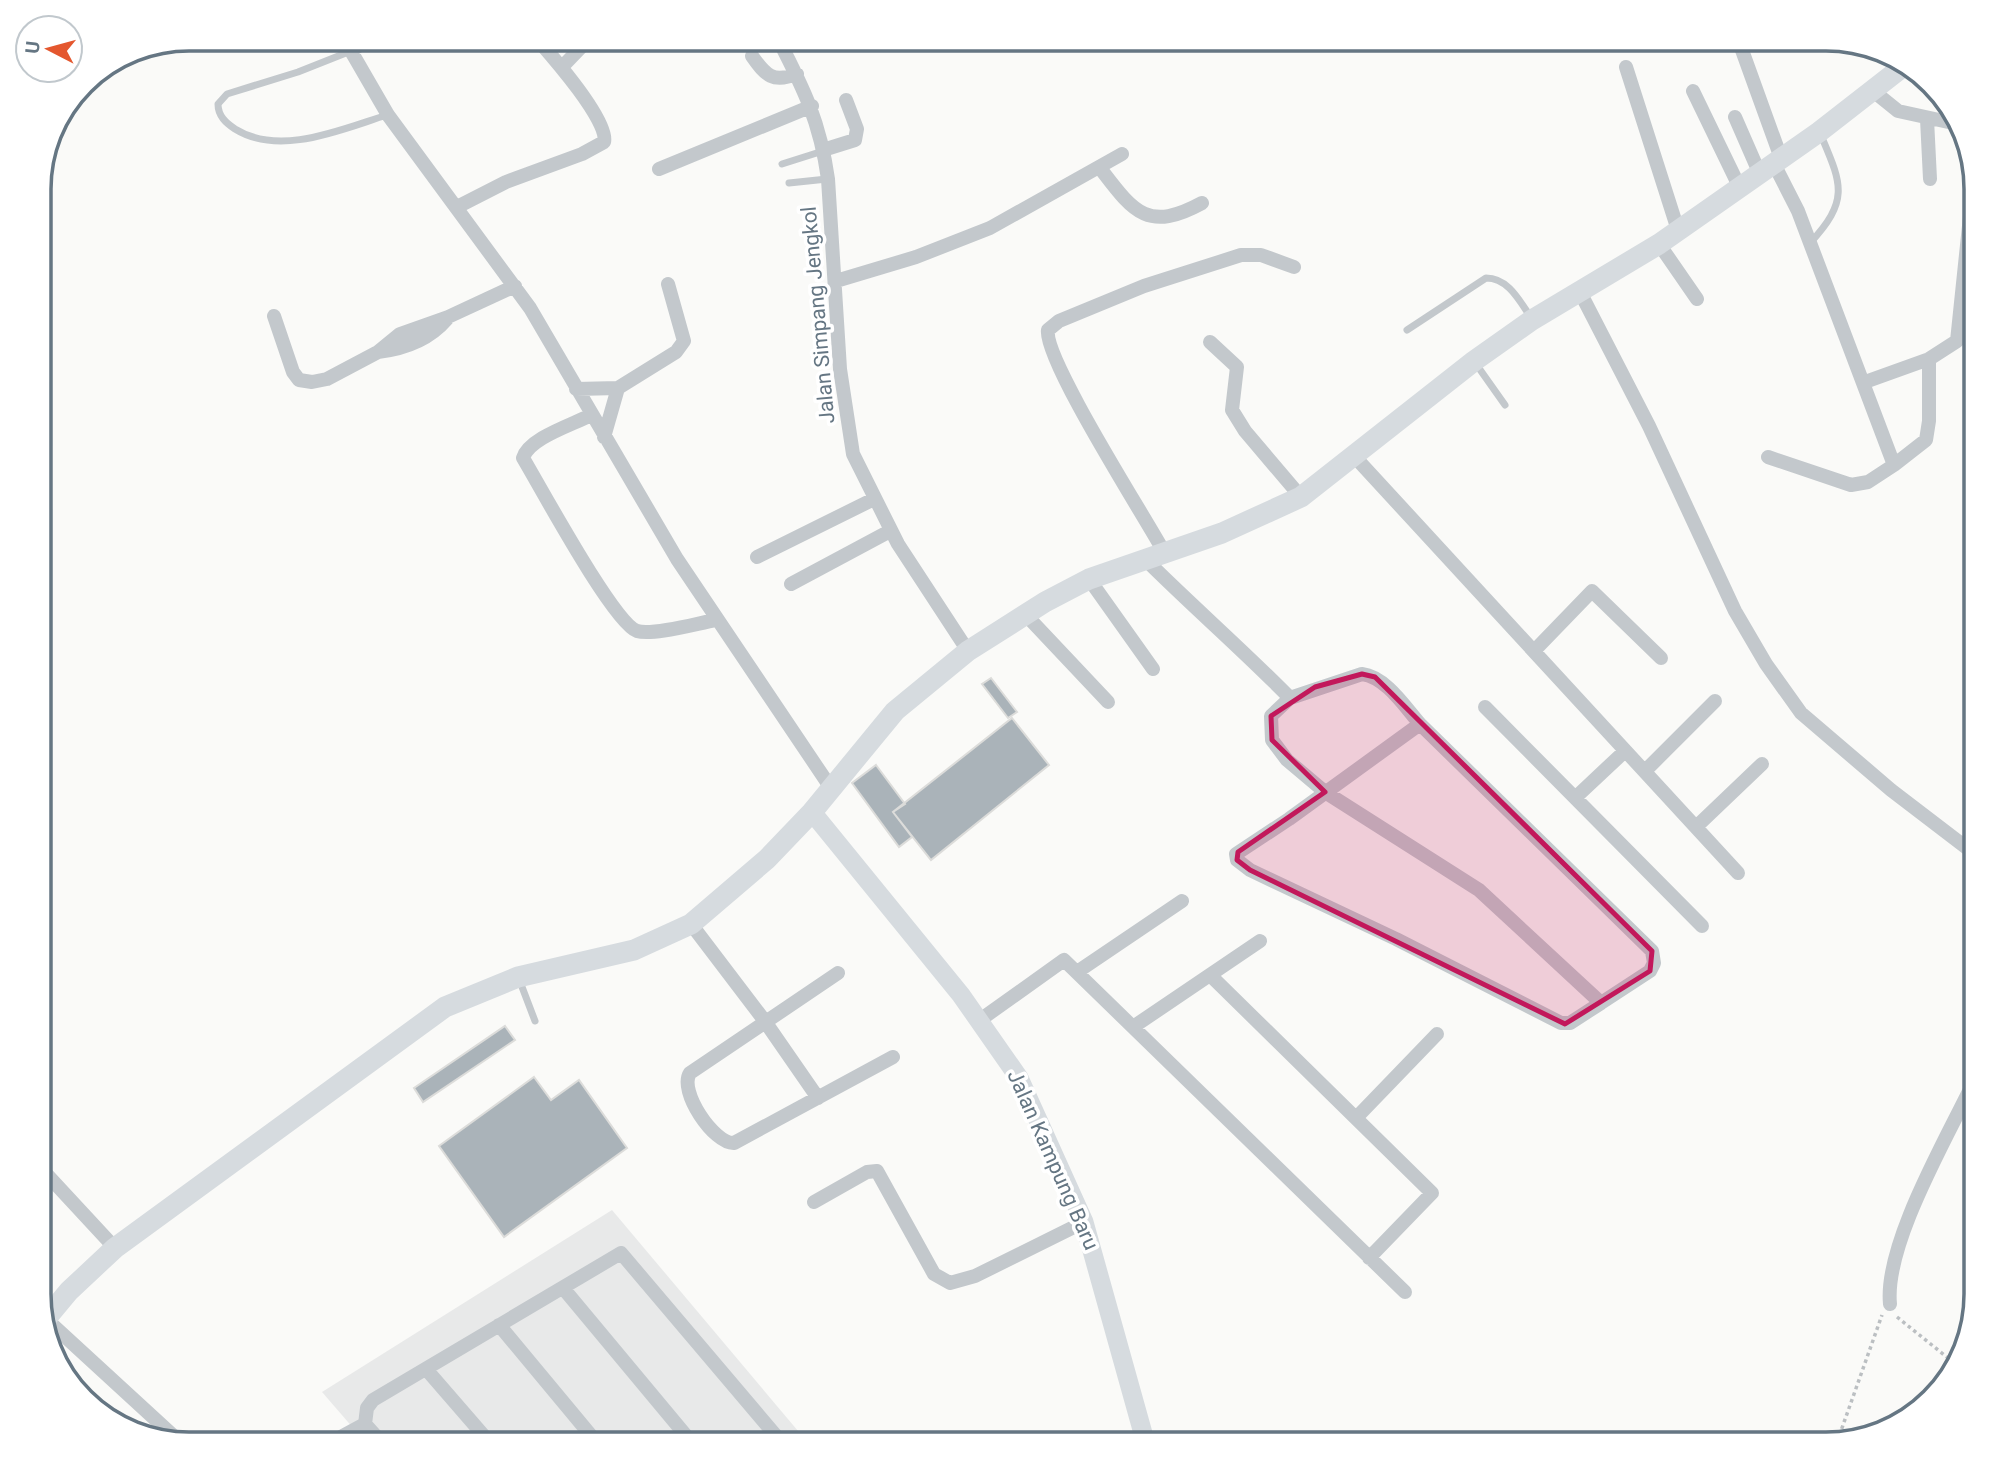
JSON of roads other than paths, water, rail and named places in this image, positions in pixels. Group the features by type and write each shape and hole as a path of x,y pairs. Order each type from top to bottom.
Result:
{"main road":[{"path":"52,1312 69,1291 115,1248 412,1028 466,996 518,977 634,950 691,924 746,880 812,812 895,711 968,651 1025,614 1089,579 1243,525 1301,497 1474,361 1532,320 1659,244 1819,132 1898,71"}],"street":[{"path":"351,51 388,115 514,286 716,620 831,788"},
{"path":"457,208 506,182 602,144 606,136 603,127 548,51"},
{"path":"562,67 577,51"},
{"name":"Jalan Simpang Jengkol","path":"785,51 812,106 828,179 840,369 848,432 862,477 891,531 968,651"},
{"path":"1741,51 1771,164"},
{"path":"752,56 769,78 781,79 797,74"},
{"path":"1626,67 1678,230"},
{"path":"1872,90 1898,111 1947,122"},
{"path":"1693,92 1740,186"},
{"path":"823,150 855,140 857,129 846,100"},
{"path":"659,169 812,106"},
{"path":"1735,117 1771,164 1798,211 1865,382 1894,465"},
{"path":"1927,119 1930,179"},
{"path":"836,281 916,257 990,228 1122,155"},
{"path":"1100,168 1124,200 1149,218 1176,216 1202,203"},
{"path":"1659,244 1696,299"},
{"path":"1290,698 1226,633 1187,601 1154,555 1065,378 1049,344 1048,330 1059,321 1144,286 1232,257 1256,254 1294,267"},
{"path":"1865,382 1928,359 1952,347 1959,335 1964,283"},
{"path":"576,388 618,388 668,358 683,344 684,332 668,284"},
{"path":"274,316 293,372 304,382 327,379 378,352 400,334 448,317 514,286"},
{"path":"1580,292 1649,426 1735,611 1766,664 1801,713 1891,790 1964,846"},
{"path":"1210,342 1237,367 1232,410 1245,431 1301,497"},
{"path":"1768,457 1851,485 1868,481 1926,440 1929,421 1928,359"},
{"path":"604,437 618,388"},
{"path":"591,415 536,441 525,450 523,458 606,598 623,621 641,632 716,620"},
{"path":"1354,457 1738,873"},
{"path":"757,557 874,499"},
{"path":"791,584 891,531"},
{"path":"1089,579 1153,669"},
{"path":"1534,651 1592,591 1661,658"},
{"path":"1025,614 1108,702"},
{"path":"1420,724 1325,792 1289,819 1244,846 1236,854 1237,860 1250,870 1561,1023 1570,1023 1601,1003 1650,971 1654,963 1652,951 1371,675 1351,676 1290,698 1270,716 1272,740 1287,760 1325,792 1479,890 1601,1003"},
{"path":"1644,771 1715,701"},
{"path":"1485,707 1702,926"},
{"path":"1576,797 1625,751"},
{"path":"1696,827 1762,764"},
{"name":"Jalan Kampung Baru","path":"812,812 980,1020 1019,1078 1084,1222 1143,1432"},
{"path":"1077,972 1182,901"},
{"path":"691,924 764,1020 818,1098"},
{"path":"1133,1027 1260,941"},
{"path":"980,1020 1064,960 1405,1292"},
{"path":"838,973 764,1020 689,1075 686,1086 689,1096 710,1128 726,1143 734,1143 893,1057"},
{"path":"1210,975 1432,1192 1369,1258"},
{"path":"1356,1118 1437,1034"},
{"path":"1890,1304 1897,1252 1964,1102"},
{"path":"814,1202 867,1172 877,1171 934,1274 950,1283 975,1276 1084,1222"},
{"path":"51,1179 115,1248"},
{"path":"372,1432 365,1424 367,1408 373,1400 621,1253 773,1432"},
{"path":"563,1287 683,1432"},
{"path":"499,1325 588,1432"},
{"path":"55,1329 167,1431"},
{"path":"426,1369 481,1432"},
{"path":"350,1432 365,1424"}],"lane":[{"path":"351,51 298,72 227,94 219,102 218,111 230,126 240,132 270,140 313,136 388,115"},
{"path":"1810,243 1832,220 1839,188 1819,132"},
{"path":"782,164 823,150"},
{"path":"789,183 828,179"},
{"path":"1407,330 1486,278 1504,283 1532,320"},
{"path":"1474,361 1505,405"},
{"path":"518,977 535,1021"}]}
